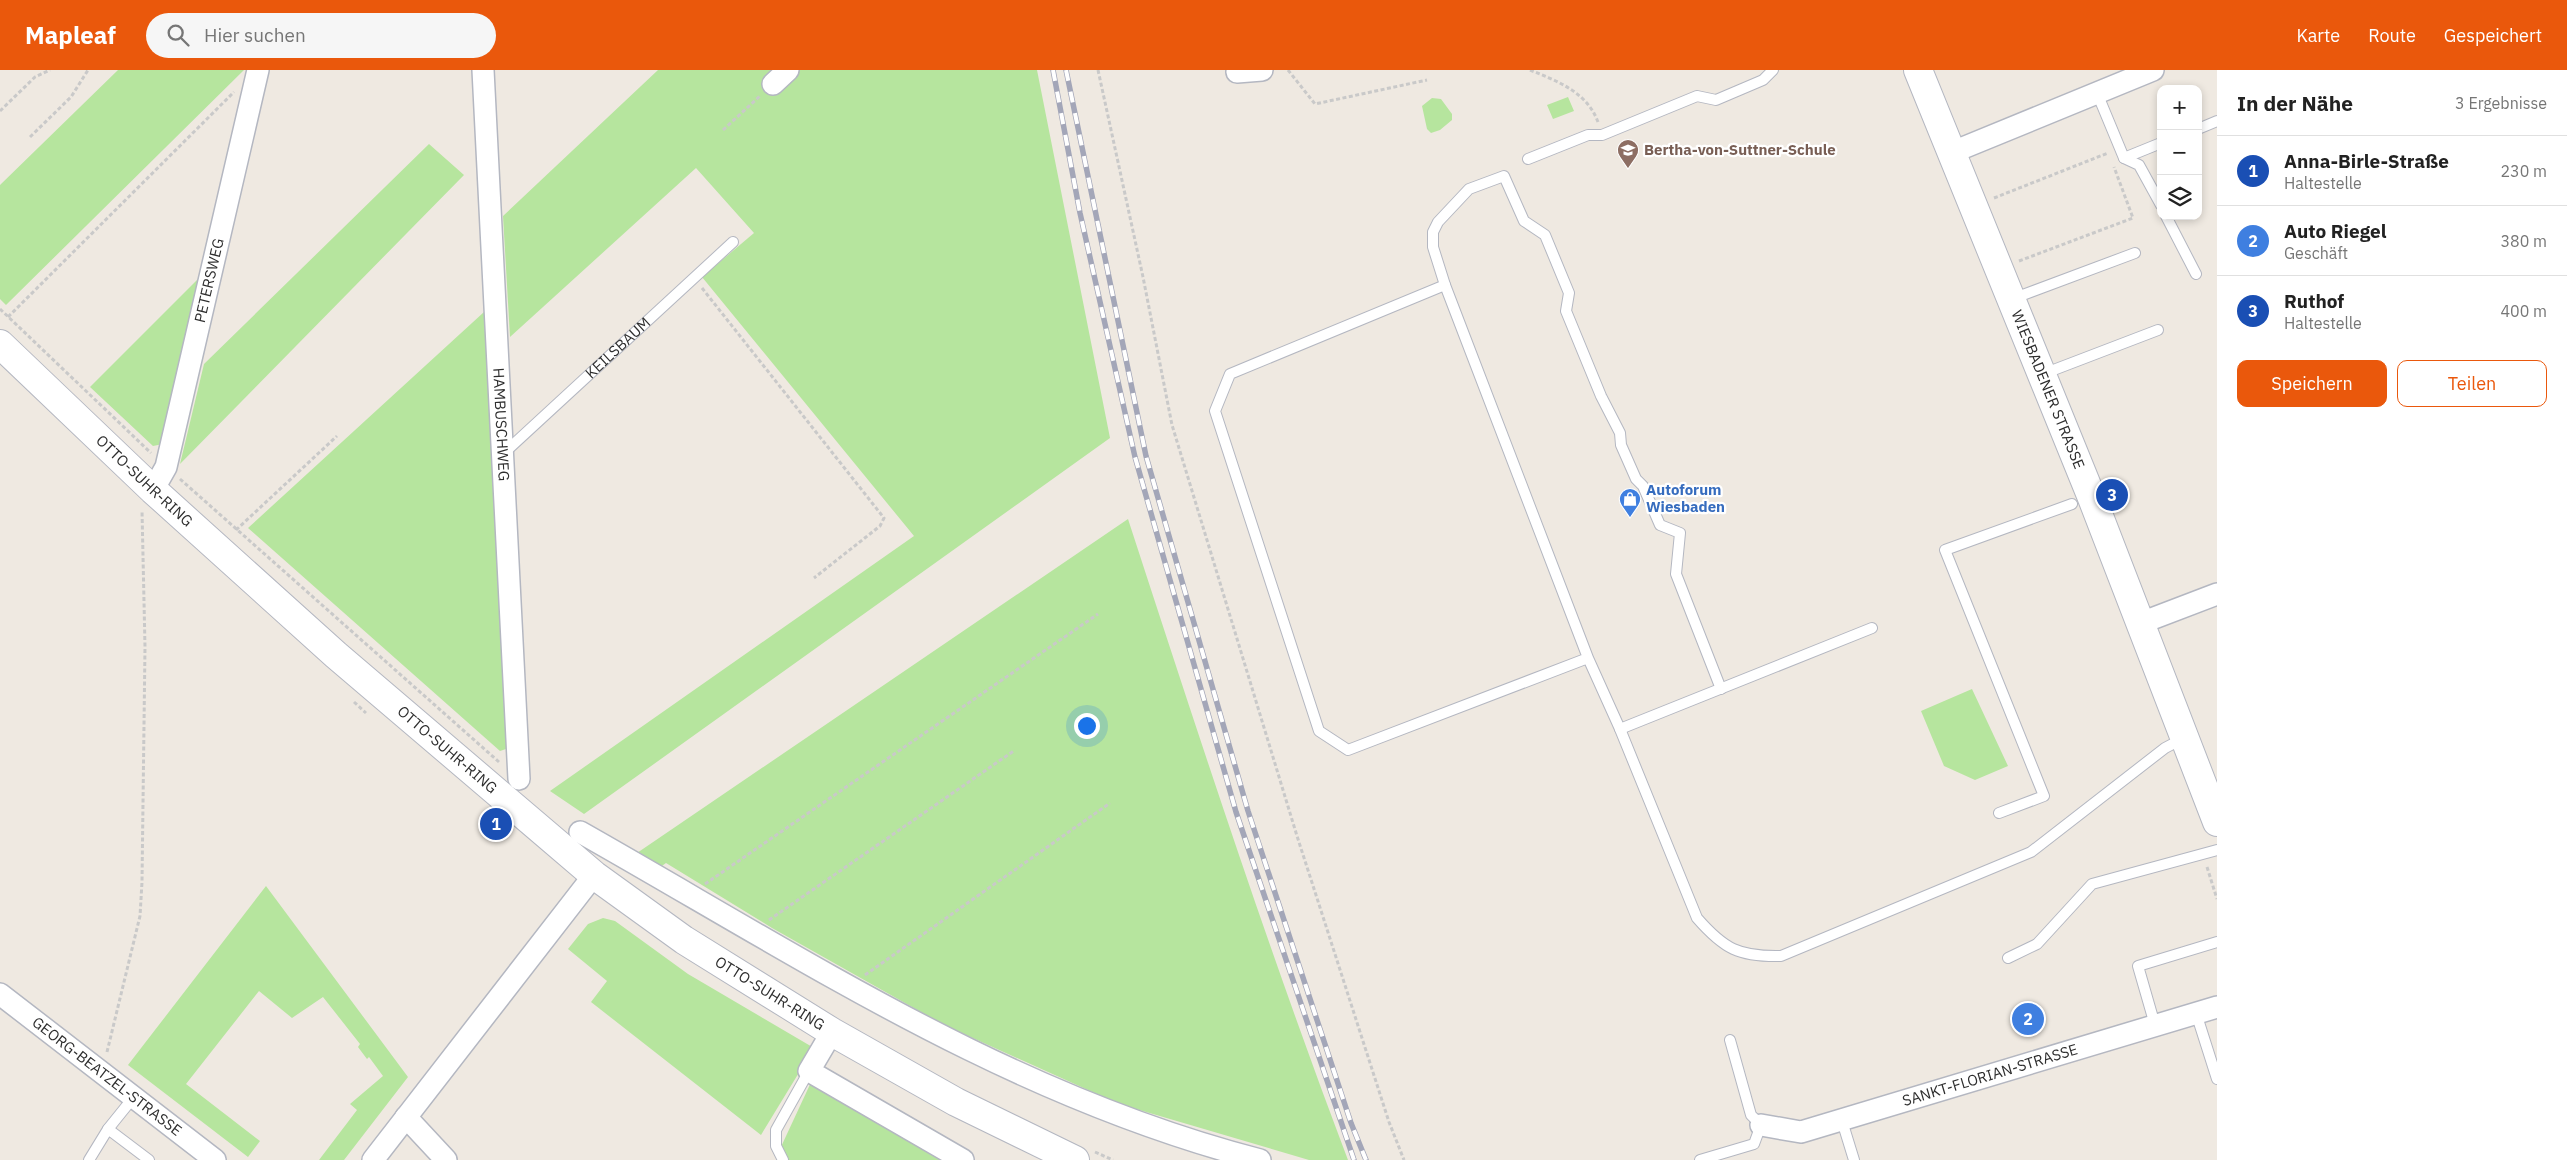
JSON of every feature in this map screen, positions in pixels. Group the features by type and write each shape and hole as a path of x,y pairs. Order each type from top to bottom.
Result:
{"street":[{"name":"PETERSWEG","path":"153,490 166,467 258,70"},
{"name":"HAMBUSCHWEG","path":"483,70 504,453 518,779"},
{"path":"1237,72 1262,70"},
{"name":"WIESBADENER STRASSE","path":"1918,70 2042,374 2141,623 2217,822"},
{"path":"1953,152 2153,70"},
{"name":"OTTO-SUHR-RING","path":"0,344 153,490 336,655 594,875 684,940 832,1032 956,1102 1075,1160"},
{"path":"2141,623 2217,594"},
{"path":"580,832 848,987 993,1063 1071,1097 1159,1130 1260,1160"},
{"path":"373,1160 594,875"},
{"name":"GEORG-BEATZEL-STRASSE","path":"0,994 215,1160"},
{"name":"SANKT-FLORIAN-STRASSE","path":"1762,1125 1801,1132 2217,1007"},
{"path":"832,1032 809,1071 963,1160"},
{"path":"406,1117 446,1160"}],"lane":[{"path":"1528,159 1588,134 1602,134 1698,96 1716,100 1763,80 1773,70"},
{"path":"2097,93 2124,158 2139,165 2157,198"},
{"path":"2202,127 2217,121"},
{"path":"2124,158 2157,145"},
{"path":"1721,689 1676,574 1680,533 1660,525 1643,486 1636,479 1621,444 1620,433 1601,396 1566,311 1569,293 1545,234 1524,221 1504,176 1469,189 1438,222 1433,232 1433,247 1445,285 1588,658 1620,729 1697,918 1713,936 1732,949 1754,957 1781,956 2031,852 2165,748 2184,738"},
{"path":"2168,220 2196,274"},
{"name":"KEILSBAUM","path":"504,453 733,242"},
{"path":"2012,299 2135,253"},
{"path":"1445,285 1230,374 1215,412 1319,731 1348,750 1588,658"},
{"path":"2042,374 2158,330"},
{"path":"1999,813 2044,796 1945,550 2072,504"},
{"path":"1620,729 1872,628"},
{"path":"2008,958 2037,944 2092,884 2217,850"},
{"path":"2155,1025 2138,966 2217,942"},
{"path":"2196,1013 2217,1079"},
{"path":"1700,1160 1754,1144 1762,1125 1751,1116 1730,1040"},
{"path":"783,1160 776,1146 776,1130 809,1071"},
{"path":"90,1160 91,1154 133,1098"},
{"path":"1842,1121 1854,1160"},
{"path":"108,1130 148,1160"}],"path":[{"path":"0,111 35,77 50,70"},
{"path":"30,137 71,97 88,70"},
{"path":"1098,70 1143,277 1172,425 1300,846 1389,1122 1404,1160"},
{"path":"1288,70 1315,104 1426,80"},
{"path":"1530,70 1570,86 1595,113 1602,134"},
{"path":"723,130 781,77"},
{"path":"8,317 234,91"},
{"path":"1975,206 2109,154 2106,146"},
{"path":"2000,269 2133,218 2112,163"},
{"path":"694,278 884,518 880,526 814,578"},
{"path":"0,309 166,467 518,779"},
{"path":"236,530 337,436"},
{"path":"102,1074 140,916 145,646 141,522 142,510 153,490"},
{"path":"690,894 1098,614"},
{"path":"752,932 1015,750"},
{"path":"848,987 1110,803"}],"green space":[{"path":"118,70 244,70 6,305 0,299 0,185"},
{"path":"658,70 1037,70 1110,438 584,814 550,791 914,536 702,277 754,233 696,168 510,337 503,216"},
{"path":"1568,97 1574,111 1553,119 1547,105"},
{"path":"1432,98 1441,99 1452,114 1452,120 1440,130 1431,133 1427,129 1422,106"},
{"path":"429,144 464,175 180,464 204,364"},
{"path":"200,277 163,444 153,446 90,387"},
{"path":"484,312 509,748 500,751 248,528"},
{"path":"1128,519 1207,761 1318,1081 1348,1160 1309,1160 1119,1104 944,1025 772,928 666,863 659,868 637,853"},
{"path":"1972,689 2008,766 1975,780 1944,766 1921,711"},
{"path":"266,886 408,1077 344,1160 319,1160 357,1110 350,1104 383,1076 369,1057 367,1059 358,1047 360,1044 323,997 292,1018 259,991 186,1084 260,1141 248,1157 128,1065"},
{"path":"603,918 615,921 688,974 814,1048 761,1135 591,1002 607,981 568,949 588,924"},
{"path":"813,1078 941,1160 787,1160 780,1149"}],"railway":[{"path":"1053,70 1080,213 1135,457 1236,812 1354,1160"},
{"path":"1066,70 1146,456 1248,811 1351,1123 1366,1160"}],"place":[{"name":"Bertha-von-Suttner-Schule","path":"1628,169"},
{"name":"Ruthof","path":"2112,495"},
{"name":"Autoforum Wiesbaden","path":"1630,518"},
{"name":"Anna-Birle-Straße","path":"496,824"},
{"name":"Auto Riegel","path":"2028,1019"}]}
